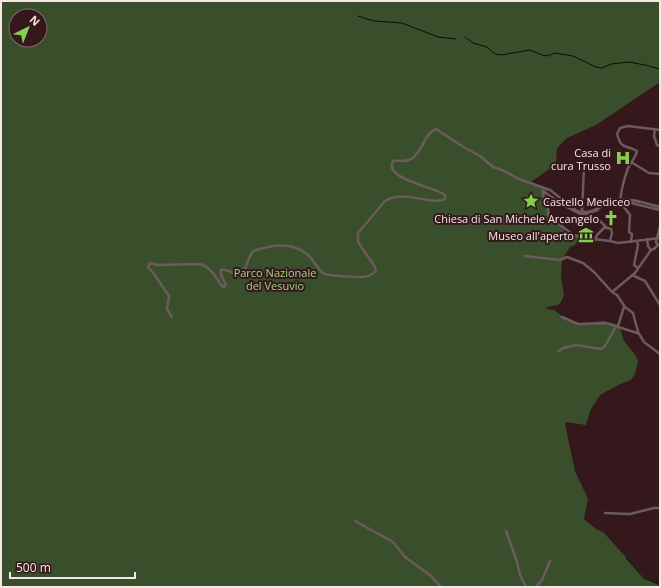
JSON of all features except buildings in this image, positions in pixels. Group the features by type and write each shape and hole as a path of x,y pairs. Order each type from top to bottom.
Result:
{"street":[{"path":"631,242 632,234 629,232 630,215 620,201 628,168 636,156 636,151 622,145 617,134 620,128 628,126 660,130"},
{"path":"172,318 167,308 169,296 148,266 152,263 160,265 204,265 224,287 226,285 221,275 221,270 224,269 236,275 242,275 253,251 266,247 282,246 292,247 306,254 325,274 353,277 368,276 374,272 376,270 358,242 358,234 385,201 390,198 400,196 442,200 445,197 445,195 438,191 422,186 398,175 391,168 392,160 407,161 410,159 420,150 431,132 436,129 497,168 544,190 554,193 582,214"},
{"path":"655,129 654,137 657,145 660,146"},
{"path":"631,162 649,173 660,174"},
{"path":"584,168 582,214 584,222 598,221 604,224 605,227 610,228 612,231 610,241"},
{"path":"544,190 543,196 548,203 548,213 573,235 618,243 658,238"},
{"path":"582,214 620,201 631,200 660,208"},
{"path":"612,292 632,275 651,250 659,246 656,242 660,226"},
{"path":"595,240 597,235 605,227"},
{"path":"647,239 648,246 651,250"},
{"path":"637,241 638,245 634,265 638,268"},
{"path":"526,256 560,260 567,257 583,263 594,272 633,313 638,333 644,342 660,354"},
{"path":"632,275 645,281 660,305"},
{"path":"559,350 576,345 597,350 601,349 605,346 617,326 625,306"},
{"path":"562,317 578,324 599,322 638,333"},
{"path":"605,513 630,514 660,508"},
{"path":"355,521 393,542 404,557 430,575 441,587"},
{"path":"506,532 520,575 526,587"},
{"path":"536,587 544,575 550,561"}],"green space":[{"name":"Parco Nazionale del Vesuvio","path":"1,1 660,1 660,82 596,125 567,138 557,148 556,162 552,167 531,182 548,189 546,196 550,216 573,234 581,235 575,245 570,247 562,260 561,276 564,295 561,302 558,305 548,307 546,309 554,310 567,320 579,324 603,321 619,325 624,341 636,356 638,361 635,374 631,380 600,395 590,411 586,425 566,422 565,424 575,471 588,499 584,519 596,529 604,533 644,577 660,585 660,587 1,587"}],"waterway":[{"path":"358,16 374,21 402,23 438,37 456,39"},
{"path":"465,37 473,43 487,47 495,54 501,55 530,50 547,56 555,53 573,56 596,67 602,68 611,64 629,62 660,69"},
{"path":"626,558 644,578 660,585"}],"place":[{"name":"Casa di cura Trusso","path":"623,158"},
{"name":"Castello Mediceo","path":"531,201"},
{"name":"Chiesa di San Michele Arcangelo","path":"611,218"},
{"name":"Museo all'aperto","path":"586,235"}]}
